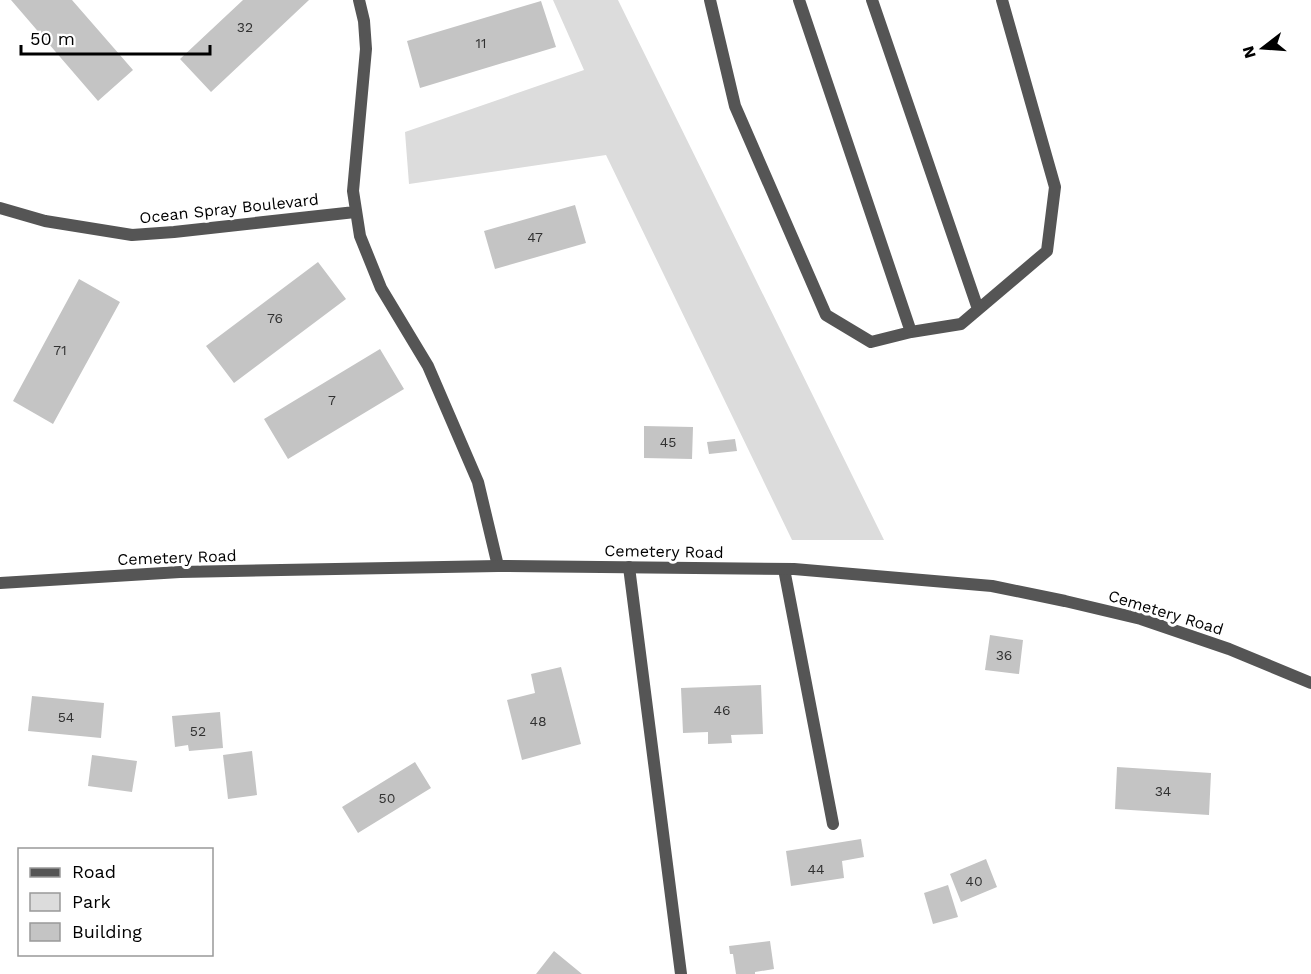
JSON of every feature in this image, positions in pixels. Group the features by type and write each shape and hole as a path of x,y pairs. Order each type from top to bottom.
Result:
{"street":[{"path":"359,0 364,21 366,49 353,191 360,236 381,288 428,366 478,482 498,566"},
{"path":"710,0 735,106 826,315 871,342 911,332 961,324 1047,251 1055,187 1002,0"},
{"path":"799,0 911,332"},
{"path":"872,0 978,309"},
{"name":"Ocean Spray Boulevard","path":"0,208 45,221 132,235 356,212"},
{"name":"Cemetery Road","path":"0,584 180,572 498,566 784,569 992,586 1065,601 1141,619 1229,649 1311,683"},
{"path":"629,567 681,974"},
{"path":"784,569 833,824"}],"green space":[{"path":"553,0 618,0 884,540 792,540 606,155 409,184 405,132 584,70"}],"building":[{"path":"11,0 72,0 133,70 98,101"},
{"path":"243,0 309,0 211,92 180,59"},
{"path":"541,1 556,47 420,88 407,41"},
{"path":"575,205 586,243 495,269 484,231"},
{"path":"318,262 346,299 234,383 206,346"},
{"path":"79,279 120,302 53,424 13,401"},
{"path":"380,349 404,389 288,459 264,419"},
{"path":"644,426 693,427 692,459 644,458"},
{"path":"735,439 737,451 709,454 707,442"},
{"path":"990,635 1023,640 1019,674 985,670"},
{"path":"561,667 581,744 522,760 507,700 535,693 531,674"},
{"path":"761,685 763,734 731,735 732,743 708,744 708,732 683,733 681,688"},
{"path":"32,696 104,703 101,738 28,731"},
{"path":"220,712 223,748 189,751 188,745 175,747 172,716"},
{"path":"252,751 257,795 228,799 223,755"},
{"path":"92,755 137,761 132,792 88,786"},
{"path":"415,762 431,788 358,833 342,807"},
{"path":"1117,767 1211,773 1209,815 1115,809"},
{"path":"861,839 864,857 842,861 844,878 791,886 786,851"},
{"path":"986,859 997,887 961,902 950,874"},
{"path":"948,885 958,917 933,924 924,893"},
{"path":"770,941 774,969 755,972 755,974 736,974 733,954 730,954 729,946"},
{"path":"554,951 582,974 536,974"}]}
